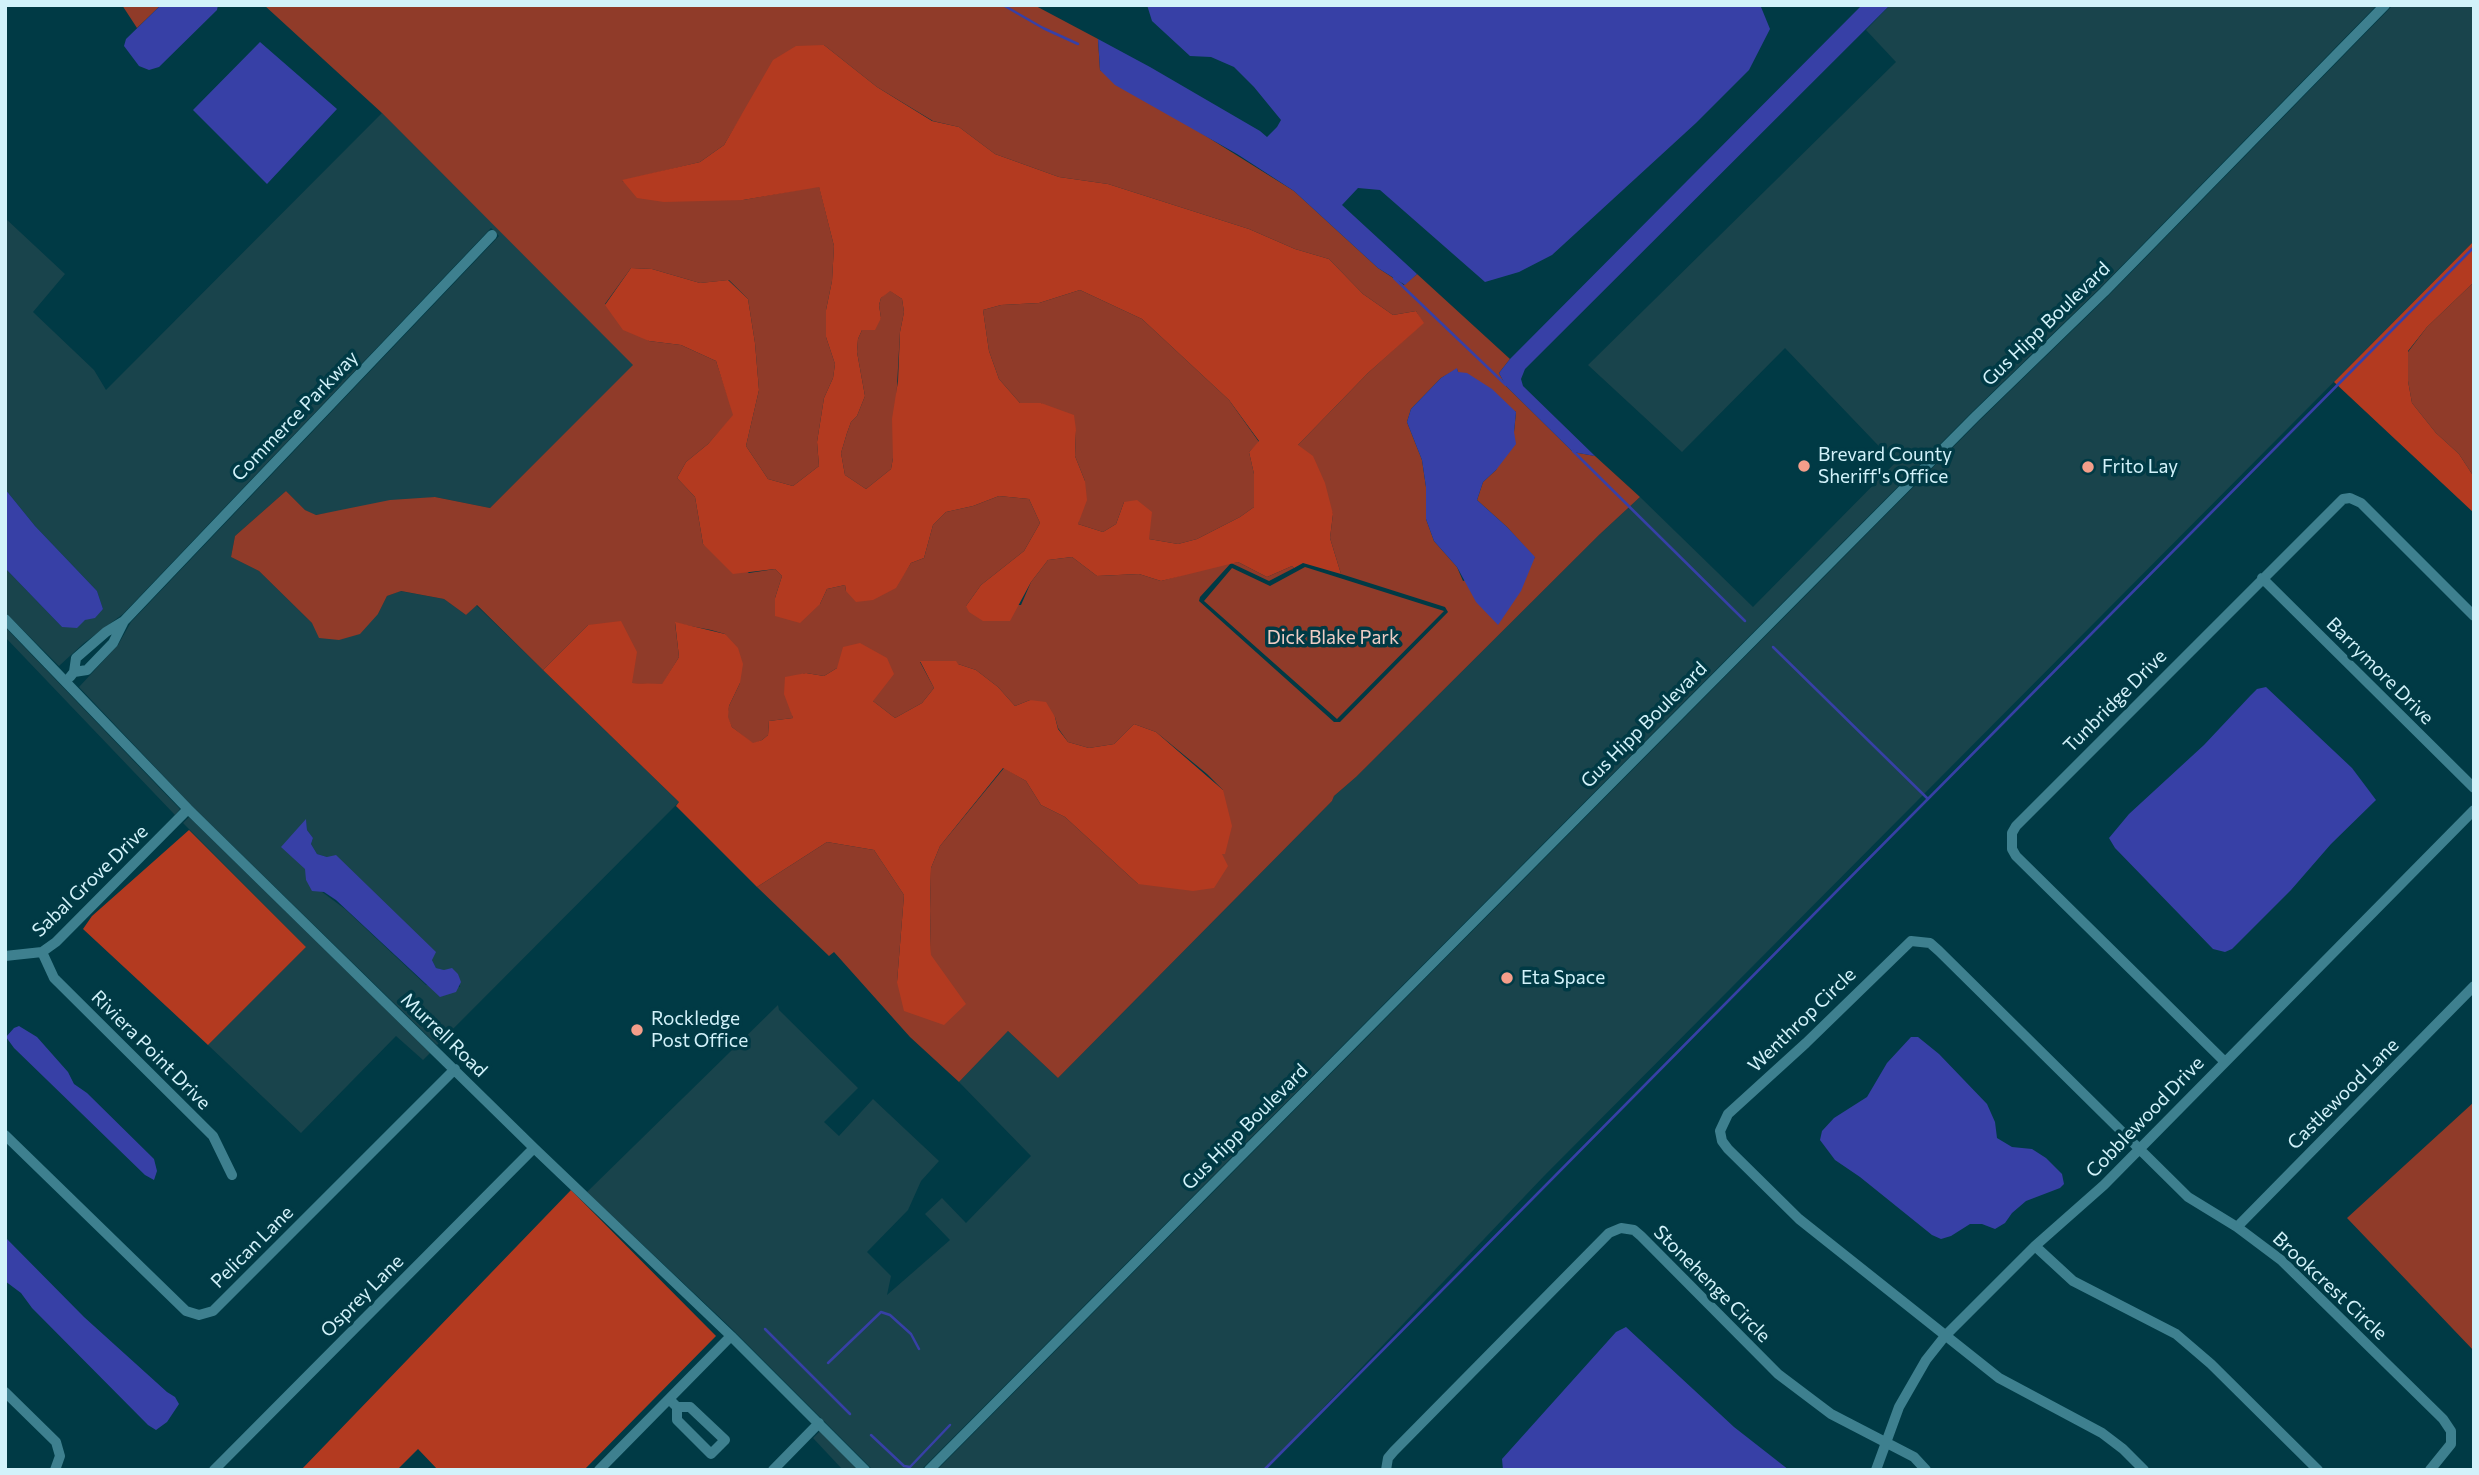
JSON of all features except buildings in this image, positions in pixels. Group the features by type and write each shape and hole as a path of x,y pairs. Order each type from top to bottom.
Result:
{"street":[{"name":"Gus Hipp Boulevard","path":"929,1470 1975,417 2104,292 2385,5"},
{"name":"Commerce Parkway","path":"70,677 87,670 113,643 124,621 492,236"},
{"name":"Tunbridge Drive","path":"2224,1060 2016,856 2010,841 2016,826 2343,499 2350,498 2361,503 2474,615"},
{"name":"Barrymore Drive","path":"2262,578 2474,788"},
{"name":"Murrell Road","path":"5,619 70,677 188,809 534,1148 731,1336 865,1470"},
{"name":"Sabal Grove Drive","path":"5,956 42,952 56,942 188,809"},
{"name":"Cobblewood Drive","path":"1876,1470 1899,1407 1915,1377 1945,1336 2035,1246 2091,1197 2474,810"},
{"name":"Wenthrop Circle","path":"2138,1149 1939,951 1930,943 1919,940 1903,946 1728,1114 1720,1132 1728,1149 1799,1219 1945,1336 2014,1388 2112,1440 2144,1470"},
{"name":"Riviera Point Drive","path":"42,952 54,978 213,1136 232,1175"},
{"name":"Castlewood Lane","path":"2238,1227 2474,986"},
{"name":"Pelican Lane","path":"5,1135 186,1311 200,1315 213,1311 455,1069"},
{"name":"Osprey Lane","path":"214,1470 534,1148"},
{"name":"Brookcrest Circle","path":"2138,1149 2194,1202 2238,1227 2281,1260 2448,1425 2451,1444 2430,1470"},
{"name":"Stonehenge Circle","path":"1385,1470 1388,1458 1394,1451 1609,1233 1621,1228 1634,1230 1641,1236 1778,1374 1831,1414 1885,1442"},
{"path":"2035,1246 2073,1281 2176,1334 2211,1363 2318,1470"},
{"path":"599,1470 673,1403 731,1336"},
{"path":"5,1392 56,1442 60,1456 55,1470"},
{"path":"673,1403 690,1407 725,1440 711,1454 677,1420 673,1403"},
{"path":"773,1470 819,1423"},
{"path":"1885,1442 1914,1457 1926,1470"}],"shaded area":[{"path":"161,5 218,5 217,10 159,67 149,70 139,66 124,46 126,39"},
{"path":"1147,5 1754,5 1761,7 1770,29 1749,70 1696,123 1552,255 1519,272 1485,282 1380,190 1358,188 1342,205 1417,274 1405,285 1378,268 1294,191 1237,154 1115,85 1100,70 1098,39 1267,137 1277,127 1281,120 1234,67 1211,57 1190,56 1152,21"},
{"path":"1862,5 1890,5 1525,369 1521,379 1523,386 1595,456 1573,452 1506,386 1499,373"},
{"path":"1890,5 2377,5 2100,288 1971,413 921,1470 873,1470 731,1328 587,1192 778,1005 779,1010 858,1088 824,1122 839,1136 873,1099 939,1161 921,1181 908,1210 867,1252 891,1276 887,1295 950,1240 925,1214 942,1198 966,1223 1031,1156 959,1082 1008,1031 1058,1078 1334,796 1640,497 1753,607 1895,463 1785,348 1682,452 1588,365 1896,62 1866,30"},
{"path":"2393,5 2474,5 2474,241 1544,1176 1264,1470 937,1470 1979,421 2108,296"},
{"path":"260,42 337,109 267,184 193,110"},
{"path":"824,45 877,87 932,121 959,127 995,154 1059,177 1108,184 1249,229 1295,249 1329,259 1363,294 1393,315 1416,311 1424,323 1368,373 1298,445 1313,456 1325,483 1333,514 1330,538 1341,574 1303,563 1267,577 1238,562 1161,581 1139,574 1097,576 1072,557 1048,560 1031,582 1010,621 983,621 969,612 966,606 981,585 1024,551 1040,523 1029,499 999,496 946,512 933,525 924,558 911,563 896,588 873,600 856,602 846,591 845,585 827,589 820,604 800,623 775,616 775,598 782,576 775,569 733,574 703,544 695,497 677,478 686,462 708,444 733,415 716,361 681,345 649,341 623,330 605,305 631,268 652,269 700,283 728,280 748,299 755,343 759,390 746,446 768,479 793,486 819,466 817,442 824,398 833,378 835,364 826,337 826,310 832,281 834,246 819,187 743,200 664,202 637,198 622,180 700,162 724,145 773,60 796,46","holes":["1080,290 1142,319 1229,400 1259,441 1249,452 1254,474 1254,507 1197,539 1178,544 1149,539 1152,512 1137,500 1124,502 1116,524 1103,532 1078,524 1087,500 1085,481 1075,456 1074,415 1041,403 1020,403 999,379 989,351 983,310 1001,305 1039,303","890,291 902,299 904,312 892,419 893,458 891,469 866,489 845,475 841,453 851,422 857,416 865,396 857,352 858,339 862,330 875,330 881,318 881,298"]},
{"path":"382,113 634,365 490,508 435,497 315,515 305,510 286,491 235,536 231,557 259,571 312,623 378,614 387,596 400,591 444,599 466,615 476,605 679,802 437,1045 192,806 79,687 118,645 131,622 499,236 491,228 123,614 59,666 5,612 5,568 62,627 85,620 103,609 97,591 35,526 5,489 5,218 65,274 33,312 94,370 106,390","holes":["306,820 307,830 313,838 311,844 317,854 327,857 432,960 436,968 458,974 460,987 426,985 345,909 306,880"]},
{"path":"2474,241 2474,282 2427,327 2408,351 2408,381 2412,403 2436,433 2459,454 2474,477 2474,513 2334,382"},
{"path":"1457,368 1458,372 1467,373 1492,389 1516,412 1516,444 1483,482 1477,500 1535,557 1521,591 1498,625 1476,602 1457,567 1434,541 1426,519 1426,487 1422,460 1407,422 1411,409 1441,378"},
{"path":"5,489 35,526 97,591 103,609 95,618 85,620 77,628 62,627 5,568"},
{"path":"621,621 637,652 632,683 662,684 679,657 675,622 725,634 738,648 743,664 740,683 729,706 728,717 732,727 753,743 768,735 769,721 793,718 784,694 785,677 806,673 824,676 837,668 843,647 860,643 887,658 894,674 873,701 895,718 922,703 934,688 920,661 956,661 976,670 998,687 1015,706 1030,700 1046,702 1055,717 1058,729 1068,742 1089,748 1114,744 1134,724 1156,732 1223,790 1232,826 1225,854 1222,854 1228,866 1214,888 1193,891 1138,884 1065,817 1041,805 1026,781 1003,768 940,846 931,868 931,955 966,1004 944,1025 904,1011 897,982 904,895 874,850 827,842 757,887 676,806 679,802 543,670 588,625"},
{"path":"5,627 180,809 175,815 5,637"},
{"path":"2266,687 2352,768 2376,800 2331,844 2291,890 2232,949 2225,952 2213,949 2115,848 2109,838 2129,814 2204,745 2257,689"},
{"path":"189,817 430,1053 423,1060 396,1036 301,1133 208,1045 306,947 183,823"},
{"path":"306,819 307,830 313,838 311,844 317,854 327,857 336,855 436,952 432,960 436,968 452,968 458,974 461,982 456,992 440,997 336,900 324,892 312,891 306,880 305,869 281,847"},
{"path":"189,830 306,947 208,1045 83,929 92,916"},
{"path":"19,1026 37,1037 68,1072 74,1084 87,1093 154,1159 157,1171 154,1180 145,1175 14,1048 6,1037"},
{"path":"1911,1037 1918,1037 1939,1054 1987,1104 1995,1122 1997,1138 2012,1147 2032,1149 2046,1158 2062,1174 2064,1184 2026,1201 2005,1223 1995,1229 1982,1224 1970,1224 1941,1239 1932,1235 1835,1160 1820,1140 1822,1131 1834,1118 1867,1097 1887,1063"},
{"path":"571,1190 716,1336 584,1470 438,1470 418,1449 397,1470 301,1470"},
{"path":"5,1237 84,1317 175,1397 179,1404 167,1422 156,1430 148,1425 32,1308 21,1293 5,1281"},
{"path":"1626,1327 1734,1427 1789,1470 1503,1470 1502,1459 1616,1332"},
{"path":"820,1431 858,1470 843,1470 813,1438"}],"green space":[{"path":"122,5 161,5 137,28"},
{"path":"264,5 1034,5 1098,39 1100,70 1294,191 1378,268 1404,285 1417,274 1510,359 1499,373 1506,386 1573,452 1595,456 1640,497 1334,796 1058,1078 1008,1031 959,1082 910,1037 834,952 829,956 757,887 827,842 874,850 904,895 897,982 931,955 931,868 940,846 1004,768 1026,781 1041,805 1065,817 1138,884 1221,854 1223,790 1156,732 1134,724 1114,744 1089,748 1068,742 1058,728 1055,717 1030,700 1015,706 998,687 976,670 958,664 920,662 934,688 922,703 895,718 837,668 824,676 806,673 786,679 793,718 769,721 768,735 753,744 732,727 727,717 740,683 725,634 711,630 675,623 679,657 662,685 632,683 588,625 543,670 477,605 466,615 444,599 401,591 387,596 378,614 360,634 339,640 319,638 312,623 259,571 231,557 235,536 286,491 305,510 316,515 390,500 435,497 490,508 633,365 382,113","holes":["824,45 877,87 933,121 959,127 995,154 1059,177 1108,184 1249,229 1295,249 1329,259 1363,294 1393,315 1416,311 1423,323 1368,373 1297,446 1333,514 1330,538 1341,574 1445,607 1448,612 1340,722 1334,722 1199,601 1231,563 1161,581 1139,574 1097,576 1072,557 1048,560 1031,582 1021,605 966,606 981,585 1024,551 1040,523 1029,499 999,496 946,512 933,525 924,558 911,563 896,586 846,591 845,585 827,589 820,604 775,598 782,576 775,569 749,573 703,544 695,497 677,478 686,462 708,444 734,415 716,361 681,345 649,341 605,304 631,268 652,269 700,283 729,280 748,299 755,343 759,390 746,446 768,479 793,486 819,466 817,442 824,398 833,378 835,364 826,337 826,310 832,281 834,246 819,186 743,200 622,181 700,162 724,145 742,115","1457,369 1516,412 1514,432 1496,470 1483,482 1477,500 1507,527 1535,558 1463,581 1457,567 1434,541 1426,519 1426,487 1422,460 1407,422 1411,409 1441,378"]},
{"path":"2474,282 2474,477 2459,454 2436,433 2412,403 2408,381 2408,352 2427,327"},
{"path":"889,290 902,299 904,312 900,332 893,458 891,469 866,489 845,475 841,453 851,422 857,416 865,396 857,352 858,339 862,330 881,318 881,298"},
{"path":"1080,290 1142,319 1229,400 1259,442 1249,452 1254,474 1254,507 1197,539 1178,544 1149,539 1124,502 1116,524 1103,532 1078,524 1085,481 1075,456 1076,430 1041,403 1020,403 999,379 989,351 983,310 1001,305 1039,303"},
{"path":"1238,562 1267,577 1292,566 1294,568 1269,581 1231,563"},
{"name":"Dick Blake Park","path":"1305,567 1444,611 1337,719 1204,601 1232,568 1270,586"},
{"path":"2474,1102 2474,1351 2347,1218"}],"waterway":[{"path":"1003,5 1078,44"},
{"path":"1264,1470 2474,247"},
{"path":"1394,278 1506,385"},
{"path":"1573,451 1745,621"},
{"path":"1773,647 1928,799"},
{"path":"828,1363 881,1312 890,1315 911,1334 919,1349"},
{"path":"765,1329 850,1414"},
{"path":"871,1435 904,1466 910,1467 950,1425"}],"place":[{"name":"Brevard County Sheriff's Office","path":"1804,466"},
{"name":"Frito Lay","path":"2088,467"},
{"name":"Eta Space","path":"1507,978"},
{"name":"Rockledge Post Office","path":"637,1030"}]}
